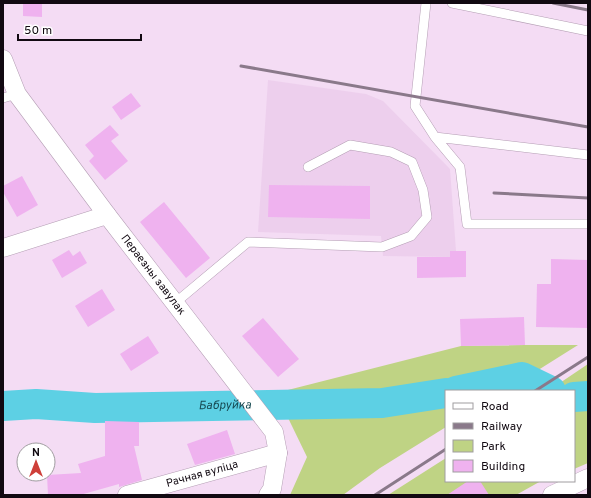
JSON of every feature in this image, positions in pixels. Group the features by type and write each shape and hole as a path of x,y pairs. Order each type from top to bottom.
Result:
{"street":[{"name":"Пераезны завулак","path":"3,59 10,96 107,215 274,432 278,453 272,489 268,495"},
{"path":"3,248 107,215"},
{"name":"Рачная вуліца","path":"127,495 278,453"},
{"path":"552,495 588,478"}],"lane":[{"path":"426,3 415,106 435,137 460,167 467,224 588,224"},
{"path":"452,3 588,31"},
{"path":"435,137 588,154"},
{"path":"175,303 248,242 382,247 411,236 427,217 423,190 412,162 390,152 350,145 308,167"}],"shaded area":[{"path":"268,80 366,94 383,101 450,169 456,251 450,251 450,257 383,256 381,236 258,232"}],"green space":[{"path":"578,345 507,390 445,390 445,428 380,468 343,495 290,495 307,457 276,393 461,346"},
{"path":"588,364 588,463 575,469 575,390 549,390"},
{"path":"445,459 445,482 539,482 516,495 388,495"}],"building":[{"path":"23,3 42,3 42,17 23,16"},
{"path":"131,93 141,106 121,120 112,107"},
{"path":"110,125 119,135 111,141 128,161 105,180 89,161 94,156 85,145"},
{"path":"22,176 38,205 17,217 3,192 3,186"},
{"path":"269,185 370,186 370,219 268,217"},
{"path":"164,202 210,258 186,278 140,222"},
{"path":"69,250 73,256 80,251 87,263 62,278 52,260"},
{"path":"450,251 466,251 466,277 417,278 417,257 450,257"},
{"path":"551,259 588,260 588,328 536,327 537,284 551,284"},
{"path":"102,289 115,310 88,327 75,306"},
{"path":"524,317 525,345 461,346 460,319"},
{"path":"263,318 299,359 278,377 242,336"},
{"path":"148,336 159,353 131,371 120,354"},
{"path":"105,421 139,422 139,446 134,446 142,480 119,487 119,484 80,495 48,495 47,482 56,482 56,474 81,473 78,464 105,456"},
{"path":"227,430 235,454 195,465 187,444"},
{"path":"466,482 481,482 489,495 447,495"}],"waterway":[{"name":"Бабруйка","path":"461,390 522,377 549,390"},
{"name":"Бабруйка","path":"3,406 36,404 95,408 382,403 445,393"},
{"name":"Бабруйка","path":"575,397 588,396"}],"railway":[{"path":"553,3 588,10"},
{"path":"241,66 588,127"},
{"path":"494,193 588,198"},
{"path":"537,390 588,357"},
{"path":"375,495 445,450"}]}
